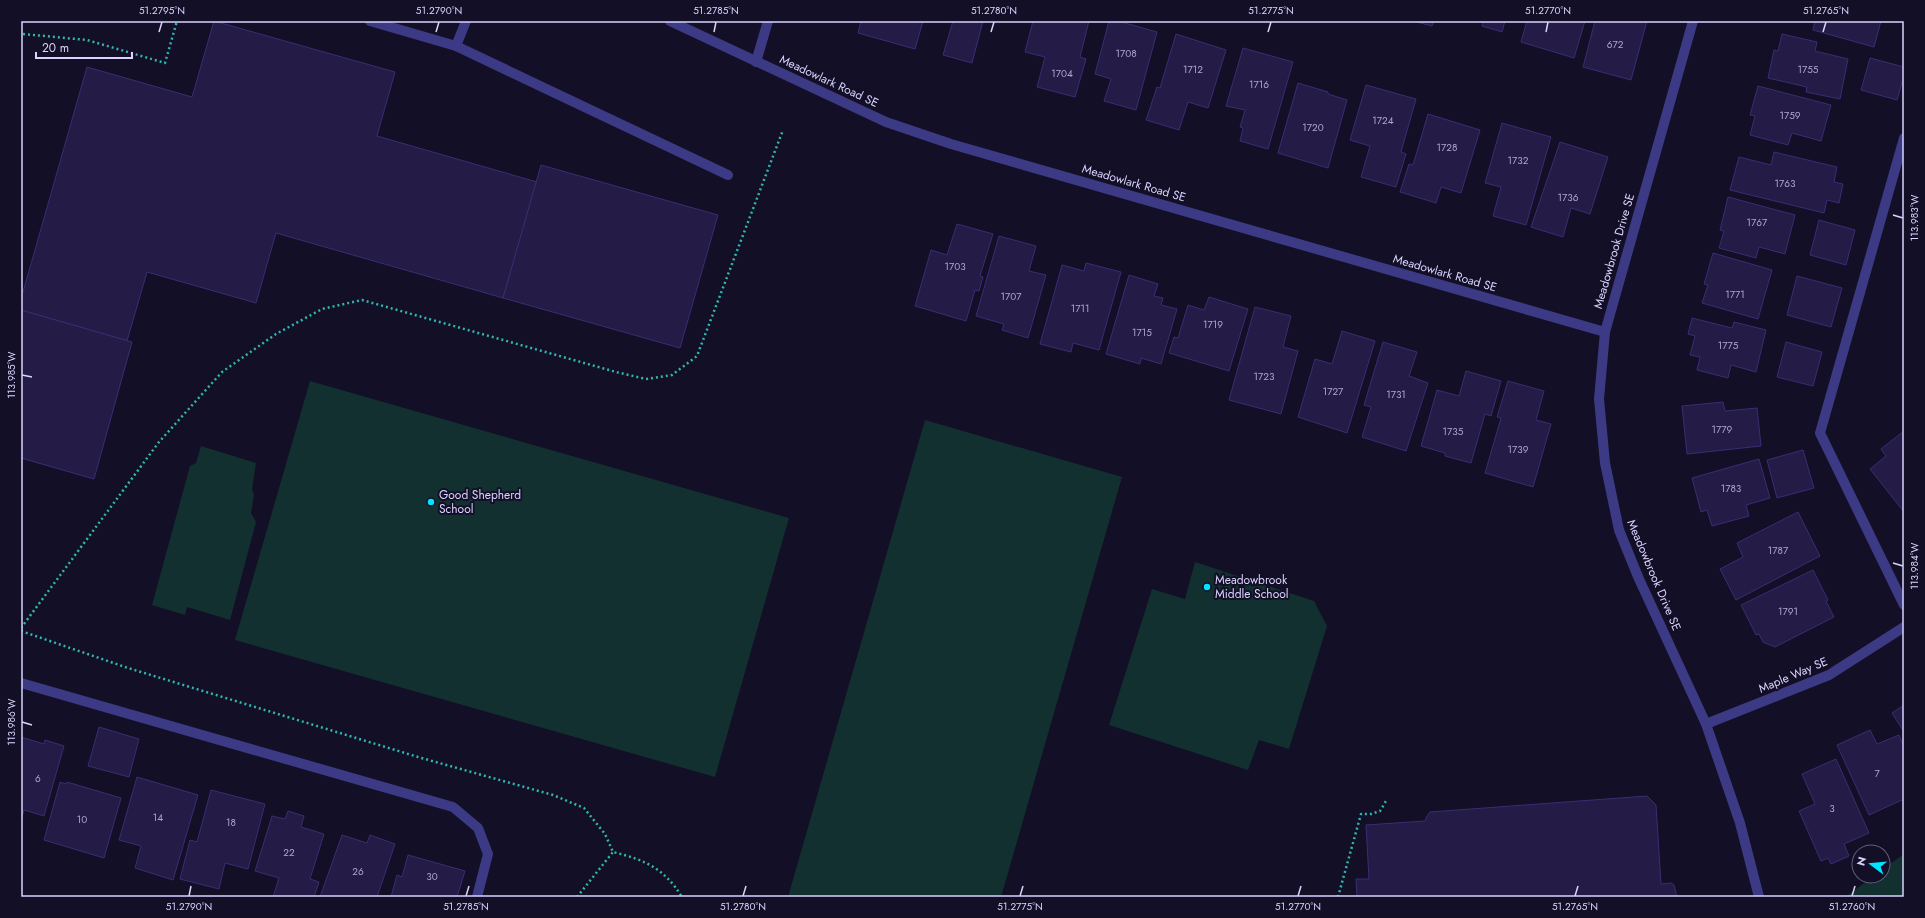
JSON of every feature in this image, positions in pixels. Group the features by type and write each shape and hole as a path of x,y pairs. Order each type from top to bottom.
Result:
{"street":[{"path":"370,21 456,46 728,175"},
{"path":"456,46 466,21"},
{"name":"Meadowlark Road SE","path":"670,21 886,122 951,144 1605,332"},
{"path":"756,62 768,21"},
{"name":"Meadowbrook Drive SE","path":"1693,21 1605,332 1599,399 1605,463 1619,530 1639,579 1706,724 1740,823 1758,897"},
{"path":"1904,138 1820,433 1904,605"},
{"name":"Maple Way SE","path":"1706,724 1829,675 1904,627"},
{"path":"21,684 452,807 478,828 488,854 477,897"}],"path":[{"path":"23,34 87,40 165,63 177,21"},
{"path":"21,628 159,442 222,372 276,334 322,309 362,300 616,372 646,379 672,375 697,356 783,130"},
{"path":"21,631 128,668 403,753 553,795 584,808 604,834 613,852 636,858 655,866 674,884 682,897"},
{"path":"1338,897 1361,814 1371,814 1380,811 1386,802"},
{"path":"577,897 613,852"}],"green space":[{"path":"310,381 789,518 715,777 235,640"},
{"path":"925,420 1122,477 1001,897 788,897"},
{"path":"201,446 256,463 252,489 254,495 251,513 256,522 230,620 187,607 185,615 152,605 190,466 196,463"},
{"path":"1195,562 1314,601 1327,626 1289,749 1259,740 1248,770 1109,725 1152,589 1185,599"},
{"path":"1904,854 1904,897 1845,897 1863,884 1891,884 1891,863"}],"building":[{"path":"214,21 395,72 377,136 537,182 503,298 276,233 256,303 147,272 127,341 21,310 21,299 87,67 192,97"},
{"path":"861,21 923,21 915,49 858,33"},
{"path":"953,21 983,21 972,63 943,55"},
{"path":"1033,21 1089,21 1080,57 1086,59 1075,97 1037,87 1045,57 1025,52"},
{"path":"1109,21 1118,21 1157,32 1136,110 1104,101 1111,79 1095,74"},
{"path":"1413,21 1434,21 1432,26"},
{"path":"1479,21 1505,21 1502,32 1482,26 1483,22"},
{"path":"1527,21 1585,21 1574,58 1521,42"},
{"path":"1595,21 1647,21 1631,80 1583,67"},
{"path":"1815,21 1881,21 1874,47 1813,30"},
{"path":"1176,34 1226,50 1208,108 1188,102 1179,130 1146,120 1157,87 1160,88"},
{"path":"1782,34 1817,42 1815,51 1848,59 1840,99 1806,92 1807,87 1768,78 1774,50 1778,51"},
{"path":"1243,48 1293,62 1268,149 1240,141 1243,128 1240,127 1245,110 1226,106"},
{"path":"1870,58 1904,67 1904,76 1897,100 1861,90"},
{"path":"1298,83 1328,92 1328,94 1347,100 1328,168 1278,153"},
{"path":"1366,85 1416,99 1401,152 1406,154 1396,187 1361,177 1370,146 1350,140"},
{"path":"1758,86 1831,105 1821,141 1792,133 1788,145 1750,135 1755,116 1750,115"},
{"path":"1428,114 1480,130 1461,193 1441,187 1436,203 1400,192 1409,164 1413,165"},
{"path":"1502,123 1551,137 1526,225 1493,216 1501,187 1485,183"},
{"path":"1560,142 1608,157 1590,214 1571,208 1563,237 1531,227"},
{"path":"1774,152 1837,167 1834,182 1843,184 1839,203 1827,200 1824,213 1730,190 1739,157 1771,165"},
{"path":"541,165 718,215 680,348 503,298"},
{"path":"1728,197 1795,215 1785,254 1759,247 1756,258 1719,248 1724,231 1720,230"},
{"path":"1819,220 1855,230 1846,265 1810,255"},
{"path":"957,224 993,234 980,276 983,277 979,291 975,290 966,321 915,306 931,250 947,255"},
{"path":"999,236 1036,246 1029,271 1046,275 1028,338 1002,330 1004,324 976,316"},
{"path":"1713,253 1772,270 1758,319 1702,303 1708,285 1704,284"},
{"path":"1086,263 1121,272 1099,350 1073,343 1071,352 1040,344 1062,265 1084,271"},
{"path":"1129,275 1158,284 1154,296 1163,298 1161,305 1177,309 1161,364 1141,358 1140,364 1106,354"},
{"path":"1797,276 1842,288 1831,327 1787,315"},
{"path":"1209,297 1248,309 1229,371 1169,353 1174,337 1178,338 1188,305 1204,310"},
{"path":"1255,307 1291,316 1283,347 1298,351 1281,414 1229,400"},
{"path":"21,310 132,342 94,479 21,458"},
{"path":"1692,318 1732,328 1734,322 1766,330 1756,372 1731,365 1728,378 1697,370 1700,357 1690,355 1695,336 1688,334"},
{"path":"1342,331 1375,341 1347,433 1298,417 1315,359 1332,364"},
{"path":"1383,342 1417,352 1409,376 1428,383 1406,451 1362,437 1371,407 1364,405"},
{"path":"1786,342 1822,352 1813,386 1777,377"},
{"path":"1466,371 1501,381 1491,416 1485,414 1471,463 1445,456 1445,453 1421,446 1437,390 1459,396"},
{"path":"1508,381 1544,391 1536,420 1551,424 1533,487 1485,473 1501,418 1497,417"},
{"path":"1723,402 1725,411 1757,408 1761,446 1687,454 1682,406"},
{"path":"1904,431 1904,512 1870,469 1886,456 1881,449"},
{"path":"1803,450 1814,488 1777,498 1767,460"},
{"path":"1759,459 1770,498 1746,505 1749,516 1712,526 1707,510 1701,512 1692,478"},
{"path":"1798,512 1820,556 1736,600 1720,569 1743,557 1737,543"},
{"path":"1813,570 1828,600 1826,601 1834,617 1775,647 1763,642 1759,634 1756,635 1741,605"},
{"path":"1904,705 1904,732 1892,713"},
{"path":"99,727 139,739 129,777 88,766"},
{"path":"1870,730 1877,744 1899,735 1904,747 1904,799 1869,815 1837,745"},
{"path":"21,737 44,744 45,740 64,746 44,816 24,810 21,821"},
{"path":"1836,759 1869,833 1844,844 1849,856 1831,864 1828,858 1821,861 1799,811 1815,804 1802,774"},
{"path":"137,777 198,795 173,880 135,868 141,846 119,840"},
{"path":"60,782 66,784 67,782 121,798 104,858 44,840"},
{"path":"211,790 265,804 248,869 225,863 219,889 180,879 190,840 197,842"},
{"path":"1647,796 1656,805 1661,884 1671,883 1674,885 1677,897 1357,897 1356,879 1369,879 1366,825 1425,821 1430,812"},
{"path":"288,811 304,816 301,827 324,834 310,879 319,882 314,897 273,897 279,878 255,871 272,816 285,819"},
{"path":"342,835 367,843 370,835 395,844 377,897 320,897"},
{"path":"408,855 465,871 457,897 391,897 397,875 402,877"}],"place":[{"name":"Good Shepherd School","path":"431,502"},
{"name":"Meadowbrook Middle School","path":"1207,587"}]}
